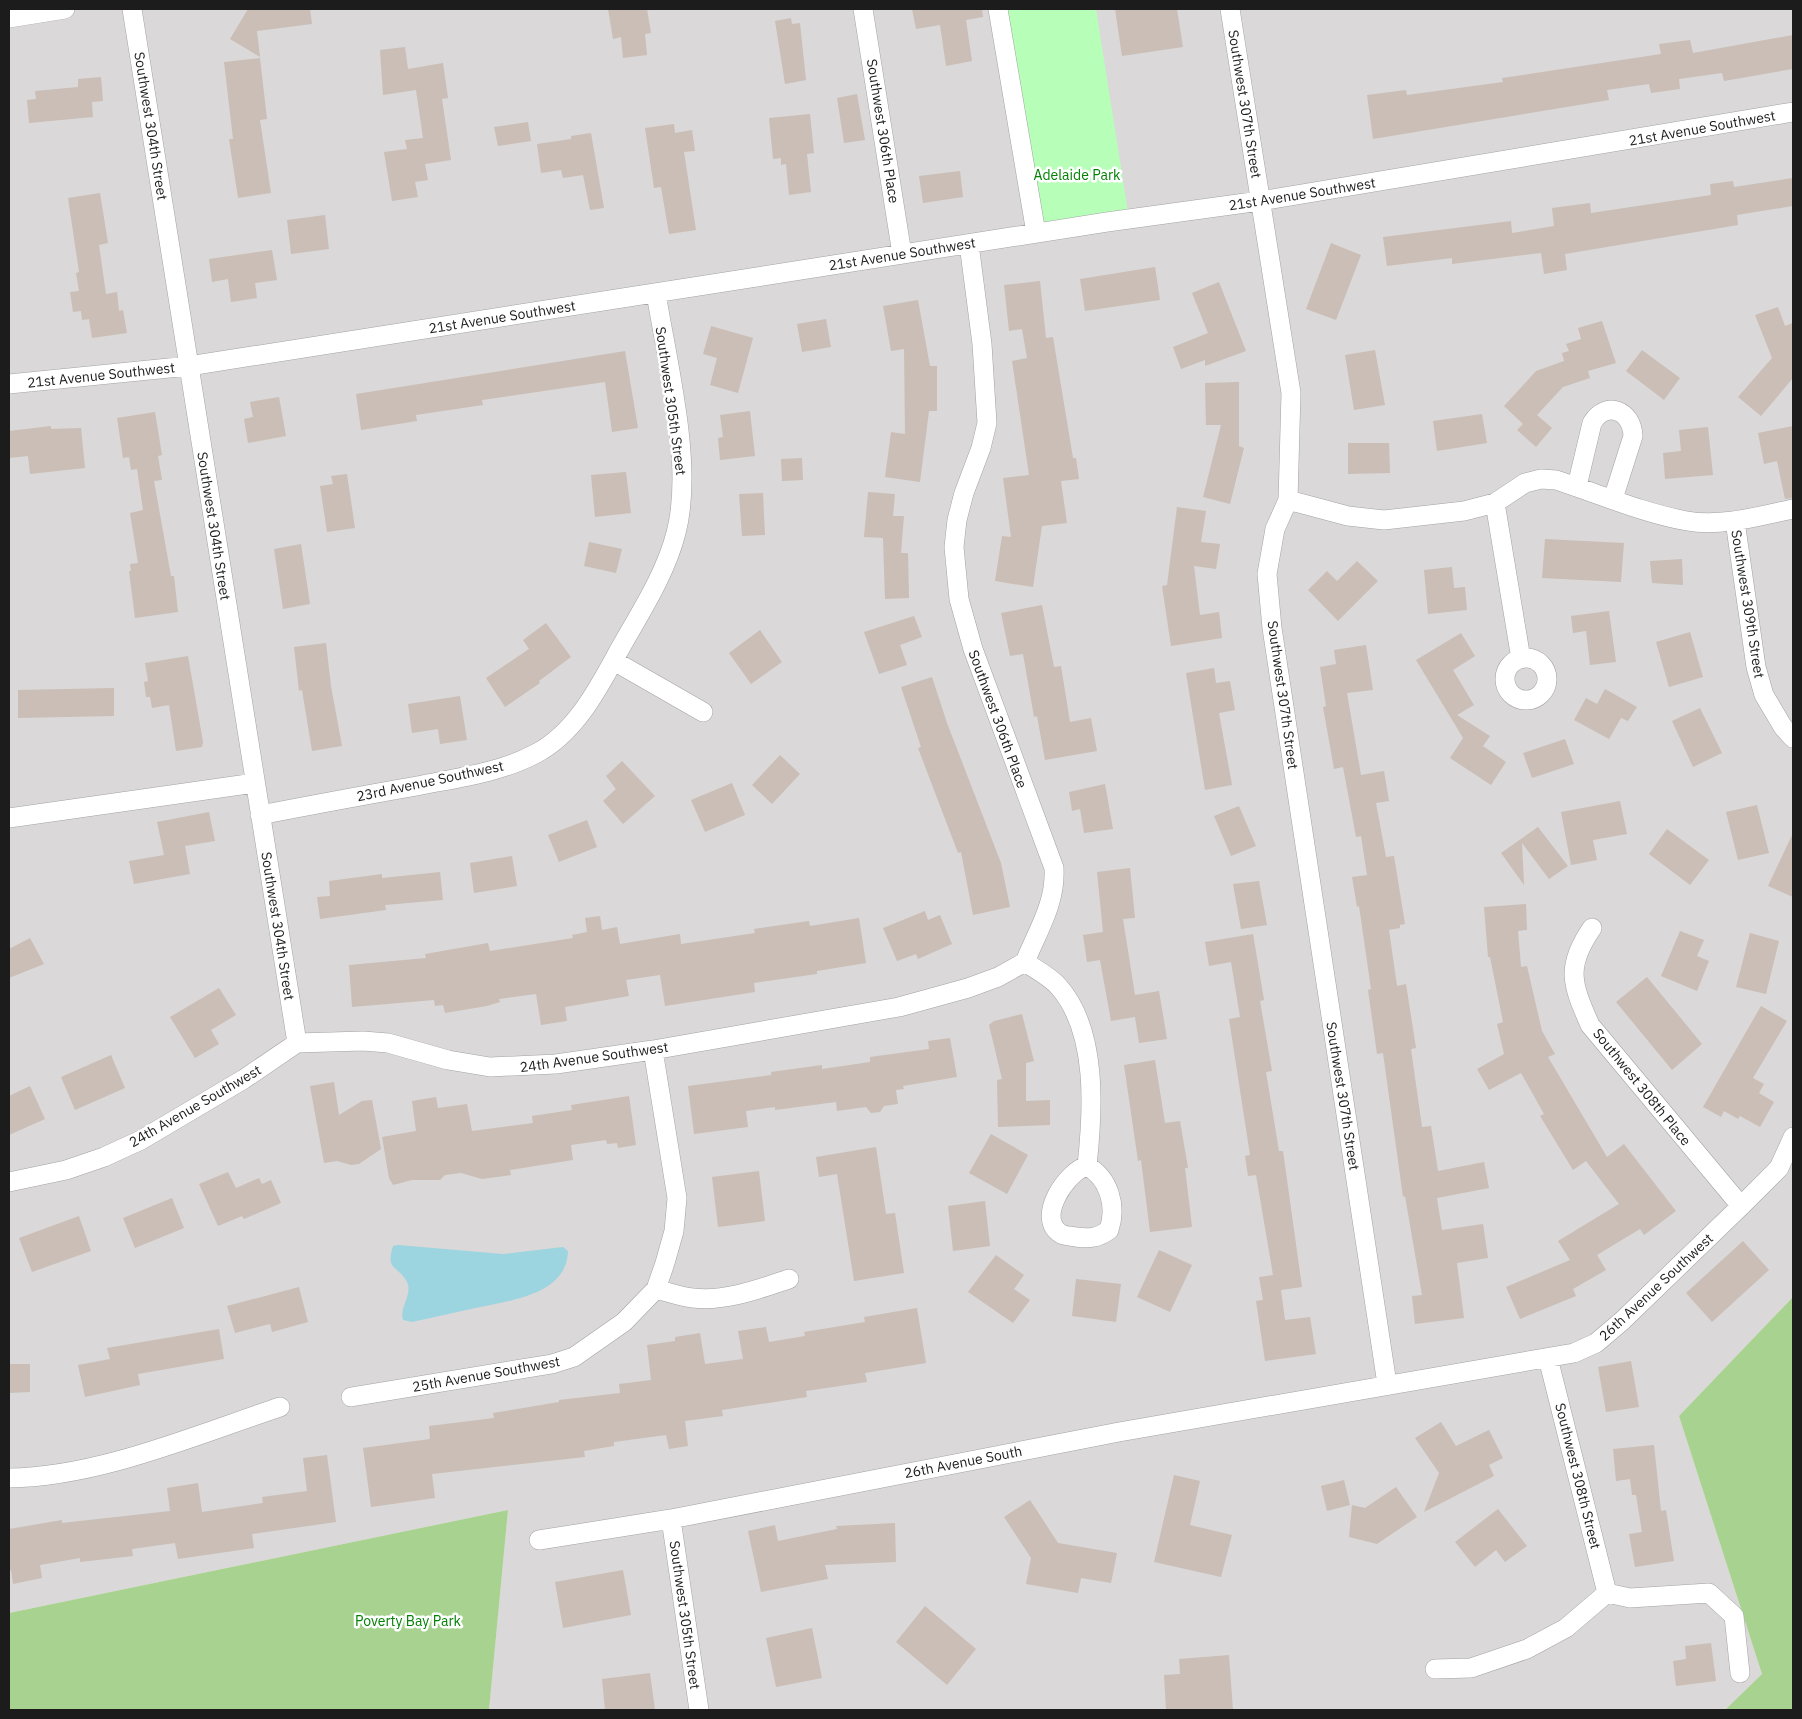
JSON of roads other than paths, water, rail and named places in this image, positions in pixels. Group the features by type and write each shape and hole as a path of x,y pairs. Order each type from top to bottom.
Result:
{"street":[{"path":"9,18 66,9"},
{"name":"Southwest 304th Street","path":"132,9 297,1043"},
{"name":"Southwest 306th Place","path":"863,9 902,254"},
{"path":"998,9 1036,233"},
{"name":"Southwest 307th Street","path":"1230,9 1239,55 1291,393 1288,500 1275,530 1267,574 1270,601 1387,1384"},
{"name":"21st Avenue Southwest","path":"9,384 189,366 1036,233 1260,201 1793,112"},
{"name":"Southwest 306th Place","path":"969,244 982,344 986,422 981,448 956,520 954,547 959,599 973,649 1054,868 1055,882 1052,902 1025,962"},
{"name":"Southwest 305th Street","path":"614,661 667,559 676,534 682,505 679,435 656,293"},
{"path":"1577,486 1595,417 1606,411 1622,412 1629,418 1633,436 1613,499"},
{"path":"1288,500 1348,516 1384,520 1464,511 1495,502 1525,483 1541,479 1556,480 1689,521 1735,520 1793,509"},
{"path":"1495,502 1521,659"},
{"name":"Southwest 309th Street","path":"1735,520 1756,668 1764,695 1783,727 1793,738"},
{"path":"614,661 704,712"},
{"name":"23rd Avenue Southwest","path":"260,815 477,774 519,761 552,743 581,714 614,661"},
{"path":"9,818 255,783"},
{"name":"Southwest 308th Place","path":"1592,928 1575,956 1573,978 1578,997 1590,1025 1741,1206"},
{"path":"1025,962 1059,986 1074,1011 1083,1038 1091,1097 1086,1166"},
{"name":"24th Avenue Southwest","path":"9,1182 66,1170 104,1157 141,1140 236,1084 297,1043 363,1041 388,1043 473,1066 508,1068 556,1064 653,1050 899,1007 968,988 998,977 1025,962"},
{"path":"653,1050 677,1198 674,1231 656,1288 692,1298 704,1299 750,1292 789,1279"},
{"name":"26th Avenue Southwest","path":"1387,1384 1574,1353 1596,1343 1622,1321 1779,1168 1793,1137"},
{"name":"25th Avenue Southwest","path":"350,1396 552,1364 574,1357 624,1322 656,1288"},
{"name":"Southwest 308th Street","path":"1548,1358 1607,1594"},
{"name":"26th Avenue South","path":"540,1540 671,1519 1119,1432 1387,1384"},
{"path":"9,1478 33,1478 120,1460 280,1406"},
{"name":"Southwest 305th Street","path":"671,1519 699,1710"},
{"path":"1435,1669 1471,1668 1527,1649 1566,1628 1607,1594 1630,1598 1709,1592 1734,1616 1740,1673"}],"water":[{"path":"393,1246 503,1254 563,1247 568,1251 565,1265 558,1277 548,1286 536,1292 522,1298 412,1322 403,1320 402,1315 408,1292 407,1282 394,1267 391,1260"}],"park label":[{"name":"Adelaide Park","path":"1077,175"},
{"name":"Poverty Bay Park","path":"408,1621"}]}
